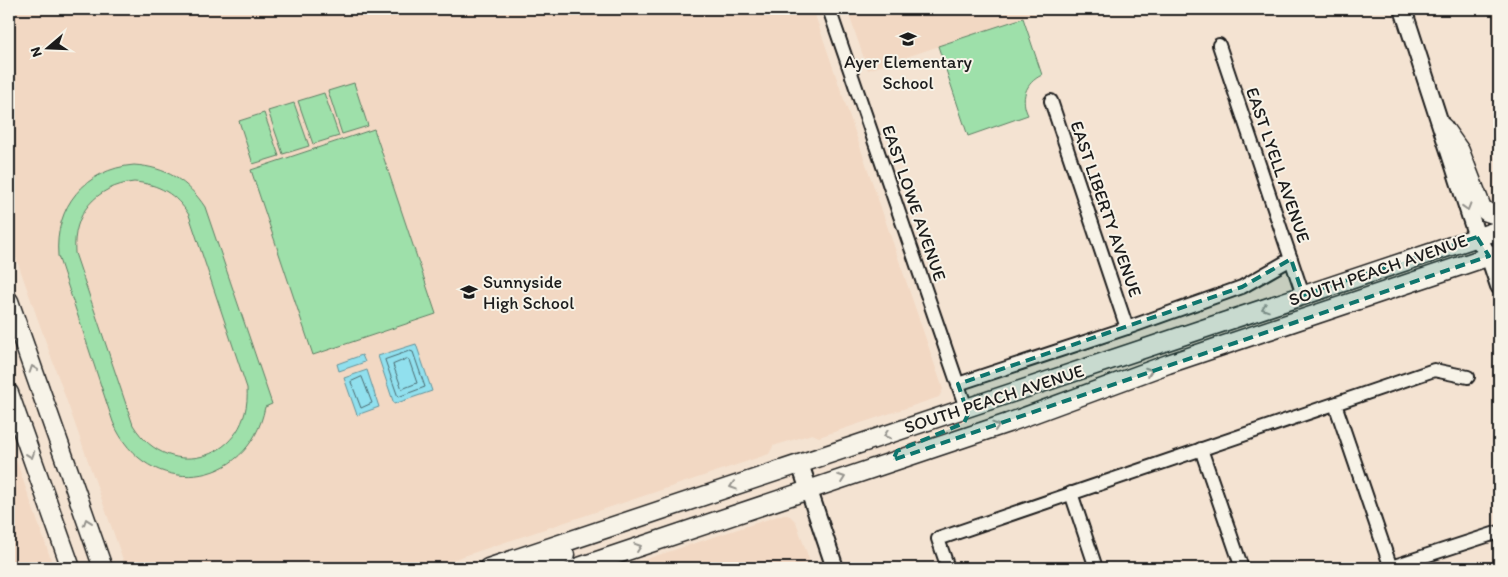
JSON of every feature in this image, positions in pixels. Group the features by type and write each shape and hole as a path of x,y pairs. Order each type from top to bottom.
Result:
{"main road":[{"path":"1443,127 1460,151 1482,208 1499,216"},
{"name":"SOUTH PEACH AVENUE","path":"527,564 544,562 630,533 669,508 1499,230"},
{"name":"SOUTH PEACH AVENUE","path":"576,568 893,460 1008,423 1168,364 1494,255"},
{"path":"9,301 103,568"},
{"path":"9,392 71,568"},
{"path":"893,460 897,450 959,427 967,419 966,408"},
{"path":"488,568 527,564"}],"street":[{"name":"EAST LOWE AVENUE","path":"829,9 966,408"},
{"path":"1403,9 1443,127 1477,237 1494,255 1499,286"},
{"name":"EAST LYELL AVENUE","path":"1220,46 1303,296"},
{"name":"EAST LIBERTY AVENUE","path":"1051,102 1127,328"},
{"name":"SOUTH PEACH AVENUE","path":"958,384 1127,328 1242,287 1291,259"},
{"path":"948,568 938,539 1434,370 1468,376"},
{"path":"1334,404 1391,568 1499,532"},
{"path":"1201,449 1242,568"},
{"path":"800,464 835,568"},
{"path":"1071,493 1096,568"}],"highlighted area":[{"path":"1477,237 1489,256 893,460 897,451 964,423 968,414 958,384 1242,287 1291,259 1303,295"}],"shaded area":[{"name":"Sunnyside High School","path":"9,9 813,9 943,389 939,397 819,437 812,434 773,446 769,454 428,568 126,568 9,238"},
{"name":"Ayer Elementary School","path":"847,9 1049,9 868,70"},
{"path":"9,440 54,568 9,568"},
{"path":"784,514 790,516 796,522 812,568 619,568"}],"green space":[{"path":"1023,18 1042,75 1032,82 1024,97 1028,115 968,136 938,46"},
{"path":"354,83 368,126 342,134 328,91"},
{"path":"324,93 339,136 313,144 298,101"},
{"path":"294,103 309,146 283,154 268,111"},
{"path":"264,113 279,156 253,164 239,121"},
{"path":"374,129 436,314 313,355 251,170"},
{"path":"134,165 146,166 166,172 184,183 205,207 272,404 265,407 255,435 239,455 219,469 195,475 171,474 148,465 128,447 113,422 58,256 58,238 61,222 67,207 76,194 87,183 101,174 117,168","holes":["134,182 166,191 178,201 189,215 247,388 245,412 236,432 223,446 206,455 187,458 167,454 149,444 133,425 75,253 75,239 78,226 82,214 89,204 108,189"]}],"water":[{"path":"416,344 432,391 394,404 378,356"},
{"path":"362,355 365,362 339,371 337,364"},
{"path":"367,370 379,407 357,415 344,378"}],"place":[{"name":"Ayer Elementary School","path":"908,39"},
{"name":"Sunnyside High School","path":"469,292"}]}
